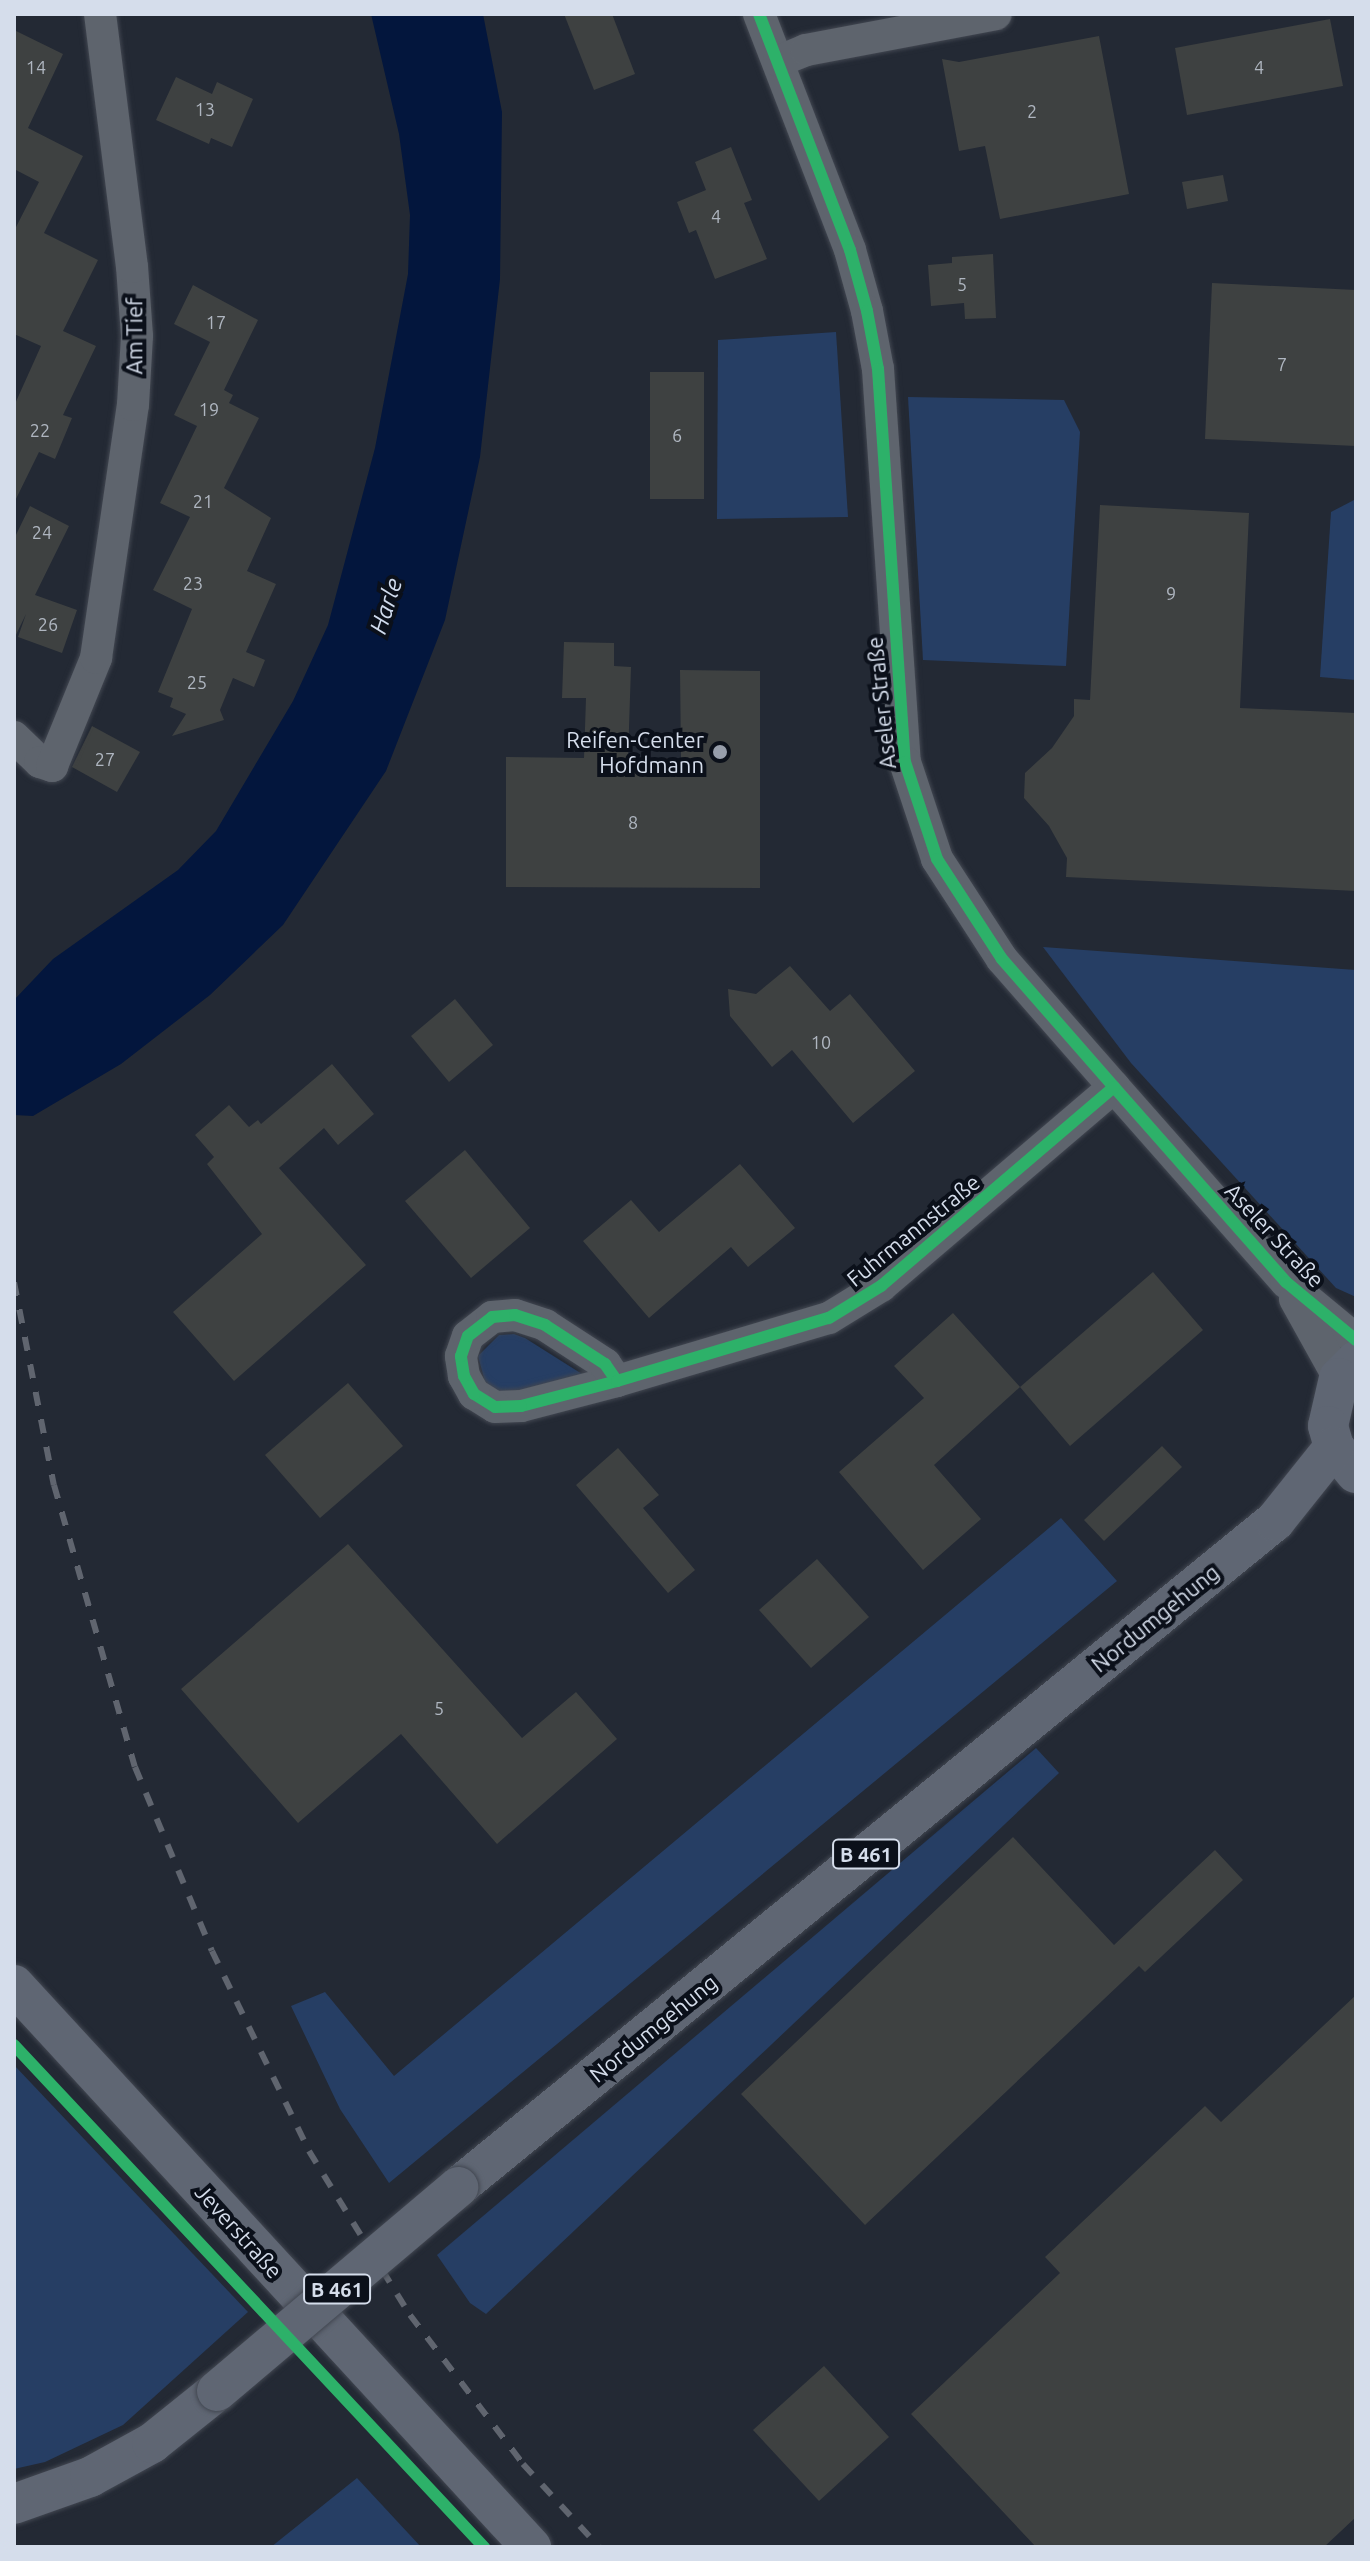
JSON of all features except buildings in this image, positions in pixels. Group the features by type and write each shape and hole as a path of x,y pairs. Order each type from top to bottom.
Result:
{"main road":[{"name":"Nordumgehung","path":"14,2504 90,2477 127,2457 217,2391 458,2187 1275,1521 1345,1460 1329,1403 1348,1369"},
{"name":"Nordumgehung","path":"1275,1521 1356,1487"},
{"name":"Jeverstraße","path":"14,1985 531,2547"}],"street":[{"name":"Am Tief","path":"14,737 40,762 52,766 96,658 133,405 137,336 100,14"},
{"name":"Aseler Straße","path":"759,14 850,250 872,340 905,762 917,809 937,859 977,926 1286,1282 1348,1369"},
{"path":"779,61 806,50 996,14"},
{"name":"Fuhrmannstraße","path":"617,1381 796,1330 860,1300 1114,1087"},
{"name":"Aseler Straße","path":"1286,1282 1356,1340"}],"shaded area":[{"path":"836,332 848,517 717,519 718,340"},
{"path":"908,397 1064,400 1080,432 1066,666 923,660"},
{"path":"1356,499 1356,680 1320,677 1331,512"},
{"path":"1043,947 1356,970 1356,1297 1336,1288 1131,1063"},
{"path":"514,1334 582,1374 502,1395 485,1382 478,1356 499,1335"},
{"path":"1061,1518 1117,1581 389,2183 340,2109 291,2006 325,1992 394,2076"},
{"path":"1036,1748 1059,1773 486,2314 470,2303 437,2255"},
{"path":"14,2065 248,2312 123,2425 45,2462 14,2469"},
{"path":"357,2478 421,2547 271,2547"}],"water":[{"name":"Harle","path":"371,14 483,14 502,112 500,279 480,457 445,620 386,771 283,925 210,995 121,1064 33,1116 14,1115 14,1000 53,959 178,870 216,831 293,701 328,625 375,448 408,274 410,215 399,134"}],"railway":[{"path":"14,1282 54,1485 135,1767 212,1951 309,2151 410,2315 523,2464 599,2547"}],"cycle path":[{"path":"759,14 850,250 867,311 878,369 905,762 937,859 1002,959 1286,1282 1356,1340"},
{"path":"617,1381 521,1406 495,1407 474,1394 464,1376 461,1356 468,1336 492,1317 515,1315 545,1325 605,1364 617,1381 829,1318 881,1286 1114,1087"},
{"path":"14,2045 484,2547"}],"place":[{"name":"Reifen-Center Hofdmann","path":"720,752"}]}
